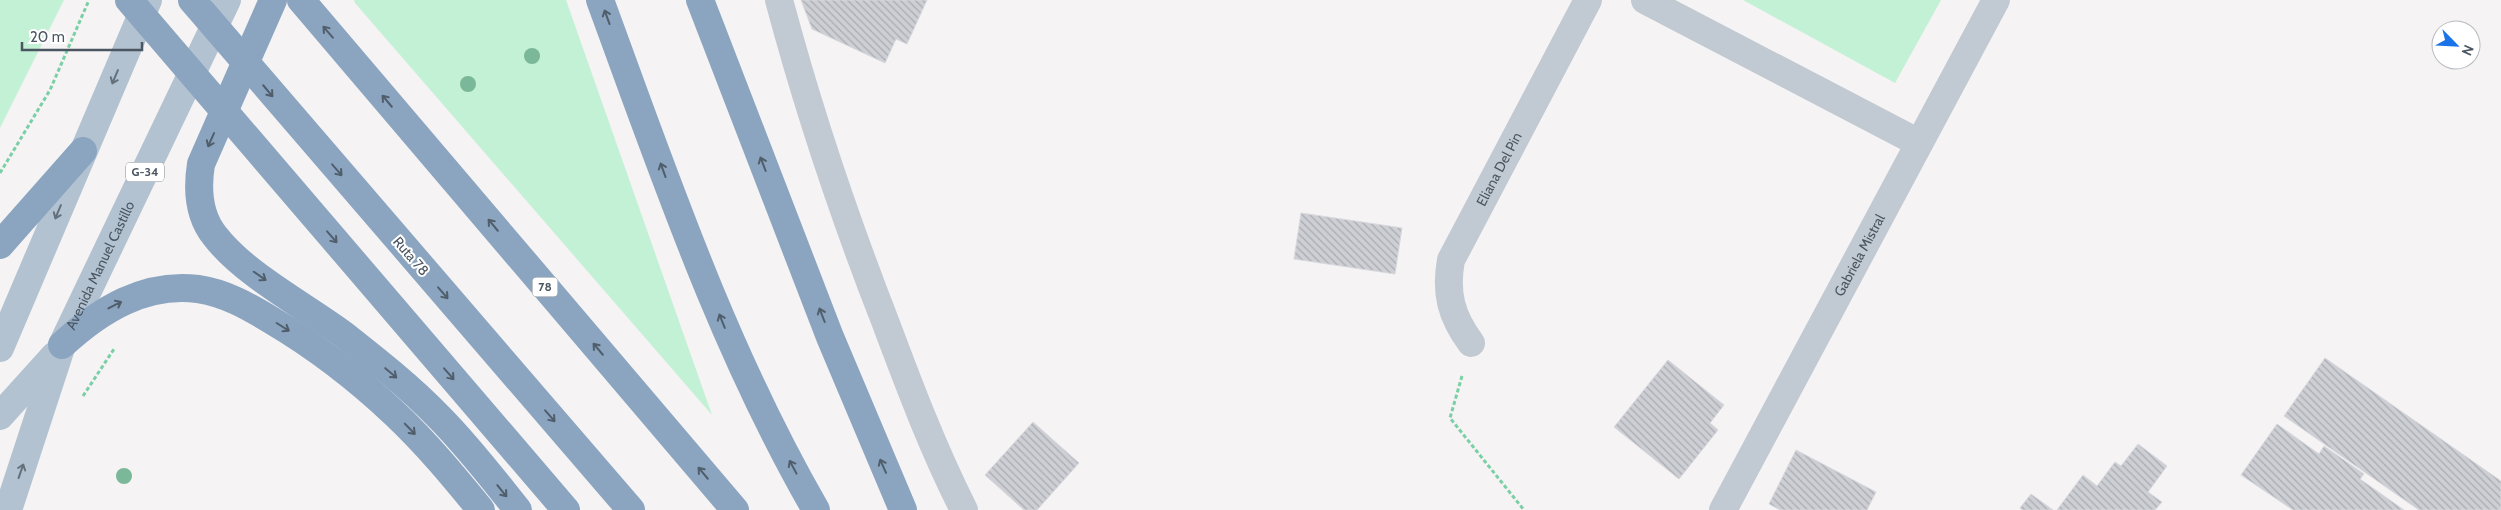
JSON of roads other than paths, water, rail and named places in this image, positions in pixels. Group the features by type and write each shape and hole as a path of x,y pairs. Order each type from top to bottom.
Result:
{"highway":[{"path":"129,0 566,510"},
{"name":"Ruta 78","path":"192,0 305,134 631,510"},
{"path":"274,0 201,164 198,182 199,200 204,219 214,236 243,264 343,334 407,387 468,449 518,510"},
{"name":"78","path":"301,0 735,510"},
{"path":"600,0 684,227 726,331 758,401 816,510"},
{"path":"700,0 830,337 903,510"},
{"path":"0,244 83,151"},
{"path":"62,345 85,324 109,308 143,294 170,289 197,289 221,294 244,304 285,328 340,368 395,414 435,456 481,510"}],"main road":[{"path":"0,348 148,0"},
{"name":"Avenida Manuel Castillo","path":"8,510 62,345 227,0"},
{"path":"0,416 62,345"}],"street":[{"path":"779,0 829,168 868,277 920,415 964,510"},
{"name":"Eliana Del Pin","path":"1471,343 1459,327 1451,309 1448,290 1451,260 1588,0"},
{"path":"1645,0 1919,143"},
{"name":"Gabriela Mistral","path":"1723,510 1996,0"}]}
